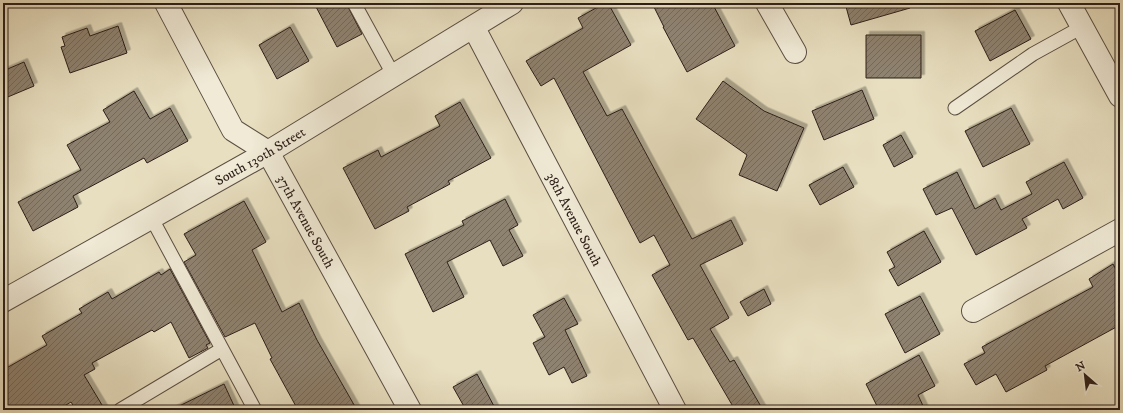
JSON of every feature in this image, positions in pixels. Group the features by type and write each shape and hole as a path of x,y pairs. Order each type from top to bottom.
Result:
{"street":[{"name":"37th Avenue South","path":"166,3 233,130 268,152 410,410"},
{"name":"South 130th Street","path":"3,301 268,152 474,28 512,3"},
{"path":"767,3 796,52"},
{"path":"1069,3 1120,96"},
{"name":"38th Avenue South","path":"474,28 674,410"},
{"path":"973,311 1120,230"}],"lane":[{"path":"354,3 394,76"},
{"path":"955,108 1033,54 1082,27"},
{"path":"151,217 255,410"},
{"path":"120,410 222,349"}],"building":[{"path":"314,3 346,3 362,34 337,47"},
{"path":"605,3 608,3 631,45 583,72 607,116 622,109 692,239 731,220 743,244 700,265 729,318 710,329 730,362 734,360 763,410 735,410 693,338 688,340 652,275 670,265 654,235 640,243 554,78 541,86 526,61 583,28 578,18"},
{"path":"652,3 712,3 735,46 687,72"},
{"path":"845,3 909,3 910,8 851,25"},
{"path":"1015,10 1031,39 990,61 975,31"},
{"path":"118,26 127,53 70,73 61,47 65,46 62,37 87,28 90,36"},
{"path":"290,27 309,61 277,79 259,45"},
{"path":"866,35 921,35 921,78 866,78"},
{"path":"24,62 34,86 3,99 3,71"},
{"path":"723,81 764,111 804,128 777,191 739,175 747,155 696,119"},
{"path":"862,90 874,119 824,140 812,111"},
{"path":"134,91 150,119 170,108 188,141 147,163 144,158 73,196 78,207 33,231 18,202 81,170 67,145 110,122 103,110"},
{"path":"460,102 491,158 448,181 450,184 407,207 409,211 375,229 343,168 378,150 381,157 440,126 435,116"},
{"path":"1011,108 1030,144 983,167 965,131"},
{"path":"901,135 913,157 894,167 883,145"},
{"path":"1064,162 1083,198 1063,209 1058,199 1022,219 1027,228 976,255 952,208 936,215 923,189 957,172 975,209 995,198 1001,210 1032,194 1026,182"},
{"path":"843,167 854,187 820,205 809,185"},
{"path":"505,199 518,225 509,230 523,256 503,266 490,240 447,262 464,297 433,312 405,254 464,225 462,221"},
{"path":"244,201 266,242 252,250 282,312 299,303 317,340 357,410 298,410 270,359 272,358 255,323 225,337 184,262 196,255 184,234"},
{"path":"924,231 941,262 898,286 889,270 895,267 887,252"},
{"path":"1113,264 1120,277 1120,325 1045,366 1047,370 1006,392 996,374 976,385 964,364 985,353 982,347 1093,287 1089,279"},
{"path":"170,269 210,343 206,345 208,348 189,358 171,322 154,332 152,330 92,363 95,369 84,375 105,410 76,410 71,402 58,410 3,410 3,370 47,345 42,336 82,313 79,309 108,292 112,299 159,272 161,275"},
{"path":"764,289 771,304 748,316 740,302"},
{"path":"920,296 940,334 905,353 885,314"},
{"path":"564,298 578,324 565,330 587,376 572,383 564,367 549,375 533,343 545,337 533,315"},
{"path":"919,355 935,386 918,395 925,410 879,410 866,384"},
{"path":"477,374 496,410 466,410 453,387"},
{"path":"224,384 236,410 171,410"}]}
